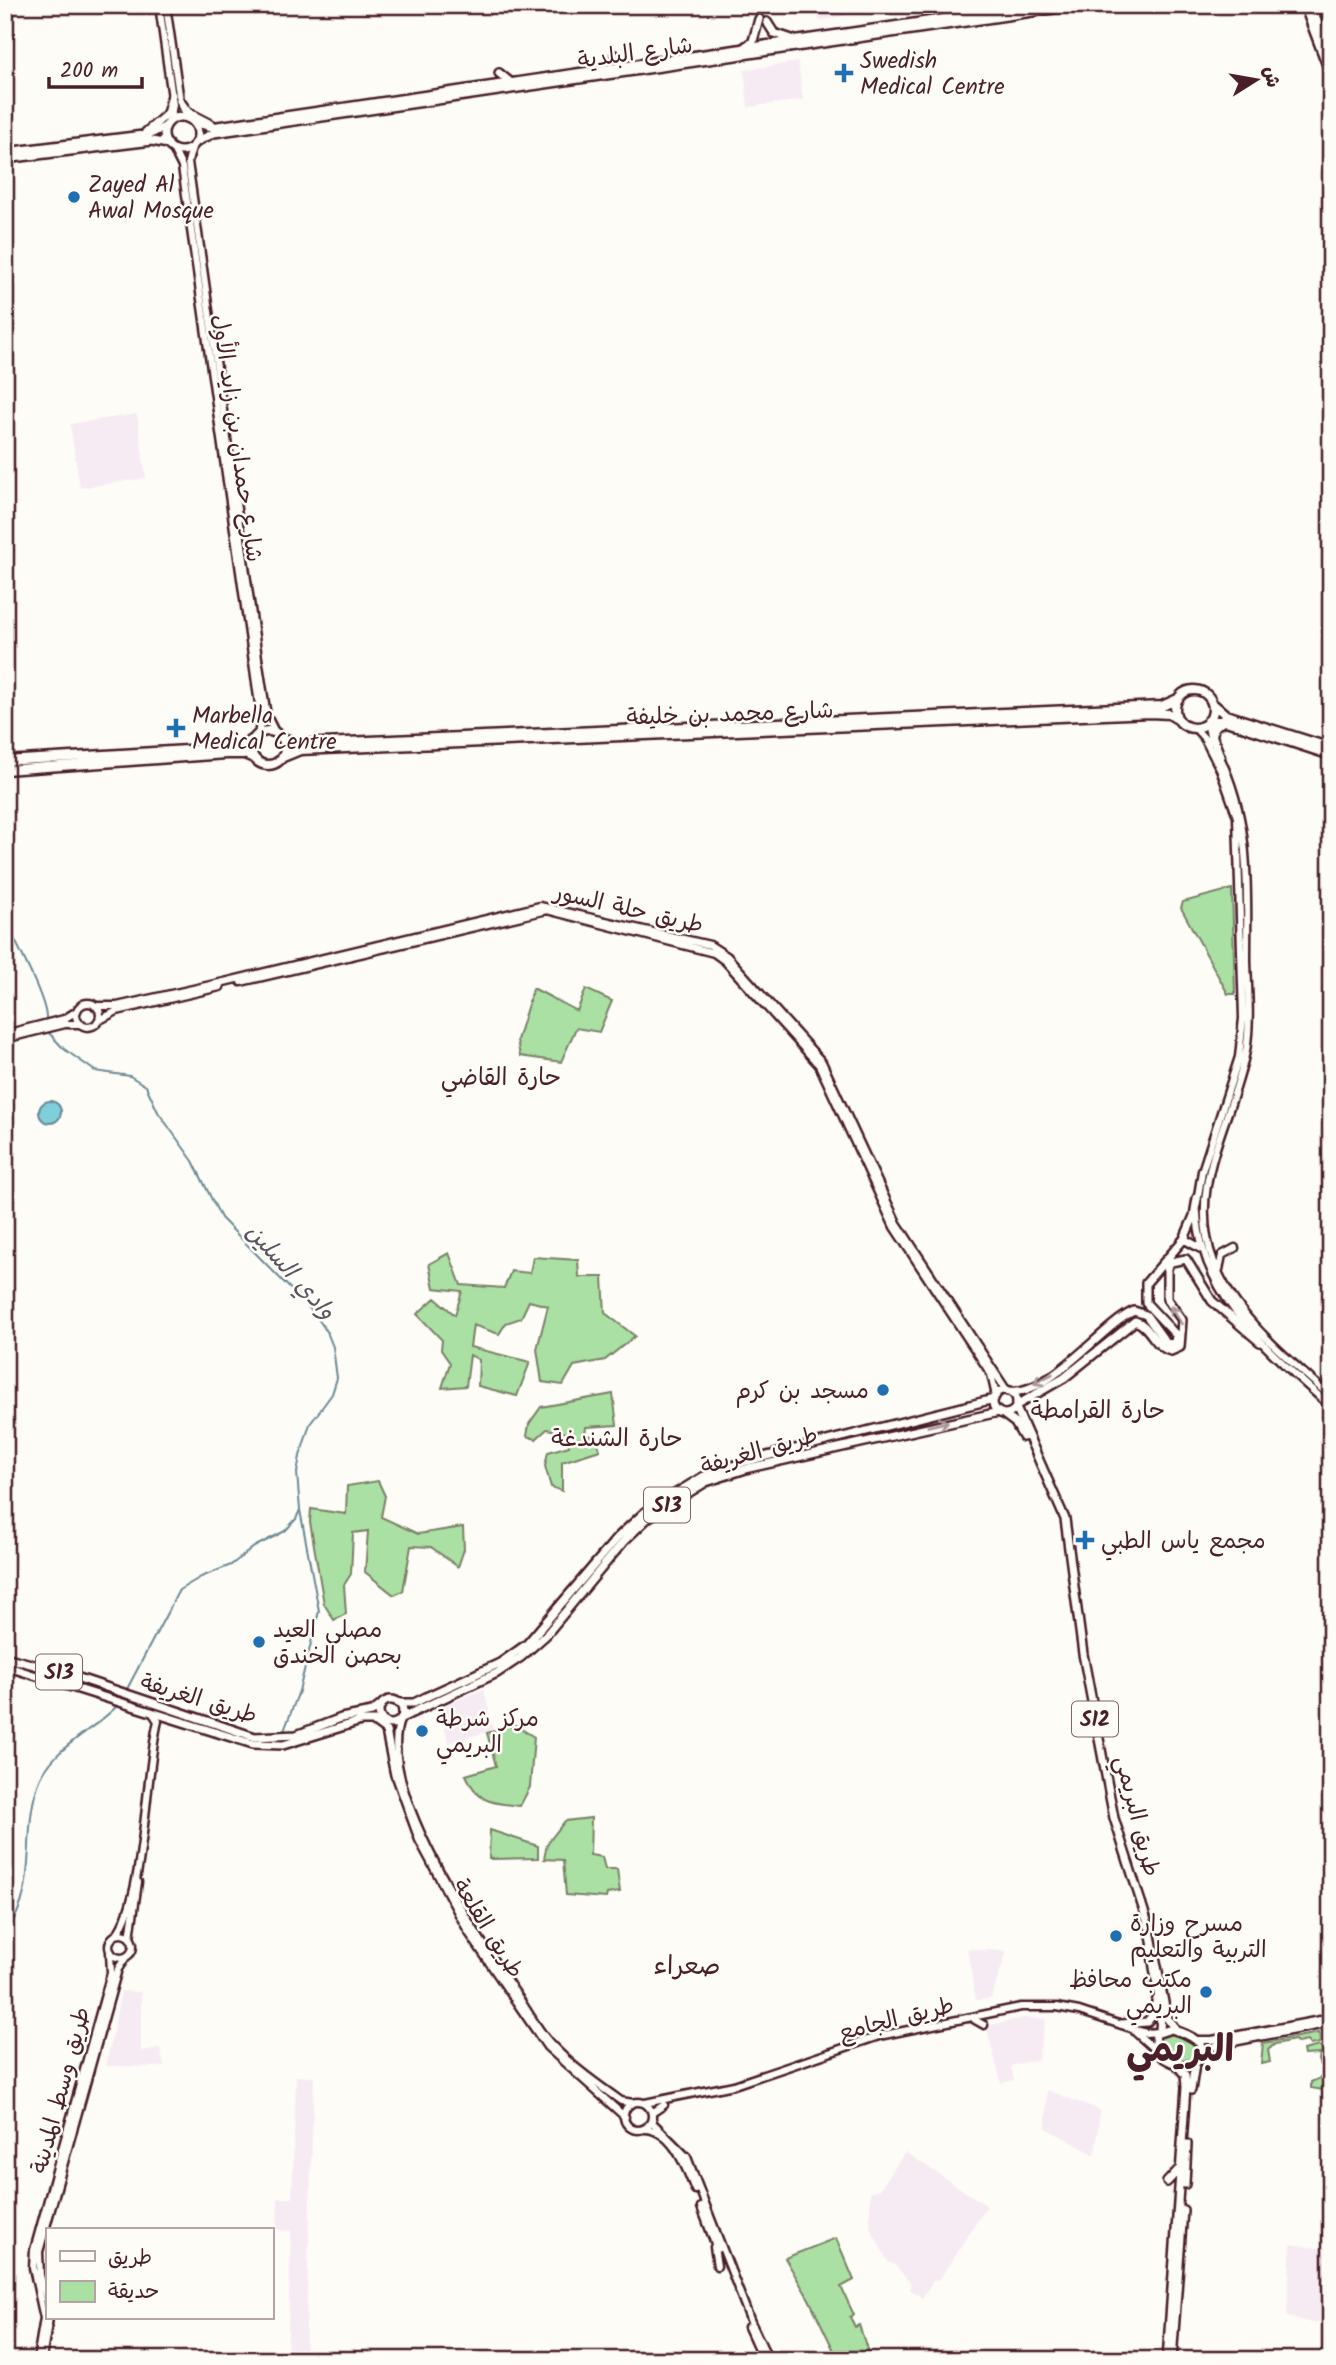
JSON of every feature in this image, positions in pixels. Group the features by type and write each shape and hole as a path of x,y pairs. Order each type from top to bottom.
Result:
{"highway":[{"path":"1331,748 1226,715 1205,693 1194,689 1178,698 1175,710 1179,720 1195,728 1208,722 1226,722 1331,755"},
{"name":"شارع محمد بن خليفة","path":"279,735 299,744 1162,706 1178,698"},
{"path":"1208,722 1213,704"},
{"name":"شارع محمد بن خليفة","path":"283,757 300,750 1150,713 1169,714 1179,720"},
{"path":"1220,757 1212,730 1216,724 1226,722"},
{"path":"5,761 237,747 256,737 279,735 286,746 278,763 267,766 244,754 226,754 5,771"},
{"path":"254,758 251,749 256,737"}],"main road":[{"path":"159,5 172,95 164,135 170,147"},
{"path":"5,159 152,141 181,151 194,144 198,132 180,101 166,5"},
{"name":"شارع البلدية","path":"191,120 203,127 216,126 1035,5"},
{"name":"شارع البلدية","path":"194,144 214,133 1082,5"},
{"path":"1304,5 1331,76"},
{"path":"1311,5 1331,57"},
{"path":"741,49 753,41 763,21 774,33 795,40"},
{"path":"775,52 775,48 807,39"},
{"path":"615,55 618,63 623,66"},
{"path":"499,73 511,82"},
{"path":"138,136 163,120 169,110 172,95"},
{"path":"180,101 194,116 216,126"},
{"path":"5,152 138,136 155,133 181,117 191,120"},
{"name":"شارع حمدان بن زايد الأول","path":"194,144 188,162 267,716 279,735"},
{"name":"شارع حمدان بن زايد الأول","path":"170,147 183,167 261,718 256,737"},
{"path":"1208,722 1208,732 1238,801 1245,840 1249,1019 1242,1064 1206,1181 1204,1220 1211,1254 1221,1279 1263,1335 1331,1397"},
{"path":"1016,1406 1064,1378 1110,1335 1130,1312 1140,1311 1167,1344 1175,1343 1176,1335 1146,1303 1147,1279 1184,1239 1194,1216 1239,1057 1243,1018 1237,817 1225,778 1204,738 1195,728"},
{"name":"طريق حلة السور","path":"95,1006 117,1006 224,982 540,906 710,945 727,956 822,1062 898,1223 1008,1391"},
{"name":"طريق حلة السور","path":"98,1021 117,1011 540,911 714,953 725,961 819,1065 894,1227 991,1374 995,1398"},
{"path":"5,1036 50,1025 64,1019 84,1004 95,1006 99,1012 98,1021 91,1026 50,1025"},
{"path":"77,1010 81,1024"},
{"path":"1197,1198 1202,1249 1217,1286 1260,1342"},
{"path":"1197,1198 1203,1241 1206,1252 1211,1254"},
{"path":"1184,1239 1202,1249"},
{"path":"1221,1279 1220,1258 1235,1248"},
{"path":"1008,1391 1024,1389 1059,1371 1110,1335 1137,1321 1163,1349 1171,1351 1180,1347 1183,1321 1166,1295 1167,1268 1180,1259 1189,1262 1212,1301 1331,1407"},
{"name":"طريق الغريفة","path":"398,1703 414,1703 500,1663 534,1637 584,1576 645,1512 704,1476 737,1463 995,1398 1008,1391"},
{"name":"S12","path":"1008,1391 1016,1396 1016,1406"},
{"name":"S12","path":"995,1398 1001,1413"},
{"name":"طريق الغريفة","path":"400,1719 509,1666 546,1635 624,1541 648,1518 706,1482 749,1468 1001,1413 1016,1406"},
{"name":"طريق البريمي","path":"1016,1406 1065,1519 1081,1645 1112,1808 1156,1951 1167,2018 1177,2031"},
{"name":"طريق البريمي","path":"1001,1413 1019,1430 1053,1496 1062,1523 1077,1648 1106,1801 1115,1840 1148,1935 1159,1995 1159,2031"},
{"path":"572,1604 589,1579 587,1575 584,1576"},
{"name":"طريق الغريفة","path":"5,1657 134,1702 242,1734 268,1738 296,1735 341,1718 372,1712 380,1706"},
{"name":"طريق الغريفة","path":"5,1666 110,1694"},
{"name":"S13","path":"380,1706 389,1700 398,1703"},
{"name":"طريق الغريفة","path":"134,1702 151,1711 240,1741 267,1745 297,1742 361,1721 383,1721"},
{"path":"398,1703 402,1710 400,1719"},
{"path":"380,1706 379,1712 383,1721"},
{"path":"151,1711 158,1721 133,1890 125,1921 110,1941 110,1952 117,1958 127,1957 133,1949 130,1938 158,1733 163,1719 171,1718"},
{"name":"S13","path":"383,1721 391,1724 400,1719"},
{"name":"طريق القلعة","path":"400,1719 397,1755 412,1810 442,1874 474,1932 550,2043 617,2098 633,2103"},
{"path":"361,1721 384,1729 395,1775"},
{"name":"طريق القلعة","path":"383,1721 390,1733 395,1775 428,1859 469,1933 547,2047 625,2116"},
{"path":"116,1936 123,1934 130,1938"},
{"name":"طريق وسط المدينة","path":"39,2360 44,2318 33,2268 34,2250 111,1973 110,1952"},
{"name":"طريق وسط المدينة","path":"46,2297 40,2275 39,2252 118,1969 127,1957"},
{"path":"1121,2024 1149,2020 1159,1995"},
{"name":"طريق الجامع","path":"645,2103 734,2085 866,2040 1021,2007 1057,2007 1146,2033 1159,2031"},
{"name":"طريق الجامع","path":"652,2115 660,2106 761,2081 860,2045 1021,2011 1056,2010 1128,2029 1145,2038 1154,2049"},
{"path":"975,2020 984,2025"},
{"path":"1159,2031 1177,2031 1197,2040 1212,2040 1331,2020"},
{"path":"1172,2360 1191,2085 1195,2064 1208,2049 1218,2045 1331,2020"},
{"name":"S12","path":"1154,2049 1153,2043 1159,2031"},
{"path":"1197,2040 1203,2050 1201,2057"},
{"path":"1154,2049 1158,2055 1175,2062 1188,2066 1195,2064"},
{"path":"1167,2360 1186,2078 1175,2062"},
{"path":"763,2360 738,2309 702,2209 676,2150 654,2131 629,2126 625,2116 626,2108 633,2103 645,2103 687,2157 724,2256 769,2360"},
{"path":"643,2129 652,2115"},
{"path":"1167,2182 1181,2166"},
{"path":"694,2206 702,2209"},
{"path":"722,2233 724,2256"},
{"path":"714,2242 717,2266"},
{"name":"طريق وسط المدينة","path":"39,2360 49,2320"},
{"path":"751,2322 761,2325"}],"shaded area":[{"path":"816,5 844,5 846,15 819,21"},
{"path":"798,62 803,100 748,107 744,70"},
{"path":"137,414 146,478 80,488 70,424"},
{"path":"484,1689 493,1730 449,1743 439,1708"},
{"path":"967,1949 1007,1951 991,1999 976,2000"},
{"path":"121,1991 141,1992 141,2051 160,2048 164,2067 106,2066"},
{"path":"1024,2018 1046,2019 1038,2059 1011,2066 1014,2080 1001,2083 986,2026"},
{"path":"296,2076 314,2077 305,2360 287,2360 291,2231 277,2230 278,2198 292,2198"},
{"path":"1047,2090 1100,2110 1095,2155 1046,2128"},
{"path":"905,2152 987,2206 939,2280 933,2281 922,2298 910,2289 911,2284 894,2264 889,2263 870,2228 870,2192 880,2189"},
{"path":"1291,2244 1331,2250 1331,2321 1312,2323 1287,2316"}],"green space":[{"path":"1232,889 1235,994 1228,994 1181,908 1183,902"},
{"path":"533,988 577,1011 586,989 612,1001 599,1032 576,1028 561,1062 520,1056 517,1040"},
{"path":"449,1253 461,1285 504,1288 511,1271 530,1273 533,1257 578,1260 579,1277 603,1277 605,1313 635,1336 605,1360 574,1366 563,1385 542,1382 537,1349 548,1306 529,1301 521,1318 506,1323 499,1334 473,1325 470,1347 530,1362 517,1396 478,1386 479,1360 470,1355 466,1386 442,1388 450,1363 441,1350 442,1340 417,1314 435,1298 455,1315 462,1291 434,1288 429,1264"},
{"path":"613,1394 617,1425 586,1427 585,1435 596,1437 600,1450 562,1462 562,1491 551,1487 545,1466 548,1452 569,1446 567,1433 547,1429 536,1439 527,1436 529,1424 541,1407"},
{"path":"378,1481 385,1496 381,1517 418,1534 463,1527 464,1549 458,1567 431,1547 411,1546 403,1591 394,1595 365,1572 368,1531 353,1533 351,1574 344,1585 346,1614 334,1620 324,1604 310,1522 311,1509 346,1514 347,1486"},
{"path":"515,1725 534,1737 530,1787 520,1806 487,1800 476,1792 466,1775 496,1766 487,1733"},
{"path":"591,1818 590,1855 602,1857 605,1869 617,1869 620,1892 607,1894 606,1898 566,1895 563,1860 544,1859 547,1844 565,1821"},
{"path":"490,1830 538,1846 538,1858 489,1859"},
{"path":"1166,2031 1194,2040 1199,2054 1194,2061 1174,2059 1156,2047 1156,2039"},
{"path":"1319,2033 1320,2043 1310,2045 1307,2041 1298,2043 1295,2040 1275,2044 1268,2050 1270,2062 1261,2064 1263,2043"},
{"path":"1319,2046 1322,2048 1329,2091 1311,2088 1311,2082 1325,2076 1319,2060 1320,2054 1304,2055 1303,2050"},
{"path":"836,2238 854,2280 841,2287 854,2315 850,2317 855,2327 859,2325 869,2355 855,2360 838,2359 809,2299 785,2258"}],"water":[{"path":"50,1101 58,1104 61,1112 58,1120 50,1123 42,1120 39,1112 42,1104"}],"waterway":[{"name":"وادي السلين","path":"5,920 37,986 46,1020"},
{"name":"وادي السلين","path":"48,1032 64,1049 95,1071 130,1076 146,1086 158,1112 193,1161 221,1218 314,1313 327,1332 333,1347 337,1378 332,1394 310,1424 300,1456 297,1473 300,1510 296,1519 285,1531 254,1547 231,1565 201,1577 179,1590 126,1691"},
{"path":"284,1731 299,1691 319,1611 300,1510"},
{"path":"5,1933 23,1899 32,1806 43,1774 61,1752 118,1705"}],"place":[{"name":"Swedish Medical Centre","path":"844,73"},
{"name":"Zayed Al Awal Mosque","path":"74,197"},
{"name":"Marbella Medical Centre","path":"176,728"},
{"name":"مسجد بن كرم","path":"883,1390"},
{"name":"مجمع ياس الطبي","path":"1085,1540"},
{"name":"مصلى العيد بحصن الخندق","path":"259,1642"},
{"name":"مركز شرطة البريمي","path":"422,1731"},
{"name":"مسرح وزارة التربية والتعليم","path":"1116,1936"},
{"name":"مكتب محافظ البريمي","path":"1206,1992"}],"district":[{"name":"حارة القاضي","path":"501,1077"},
{"name":"حارة القرامطة","path":"1098,1410"},
{"name":"حارة الشندغة","path":"617,1438"},
{"name":"صعراء","path":"687,1965"},
{"name":"البريمي","path":"1180,2048"}]}
